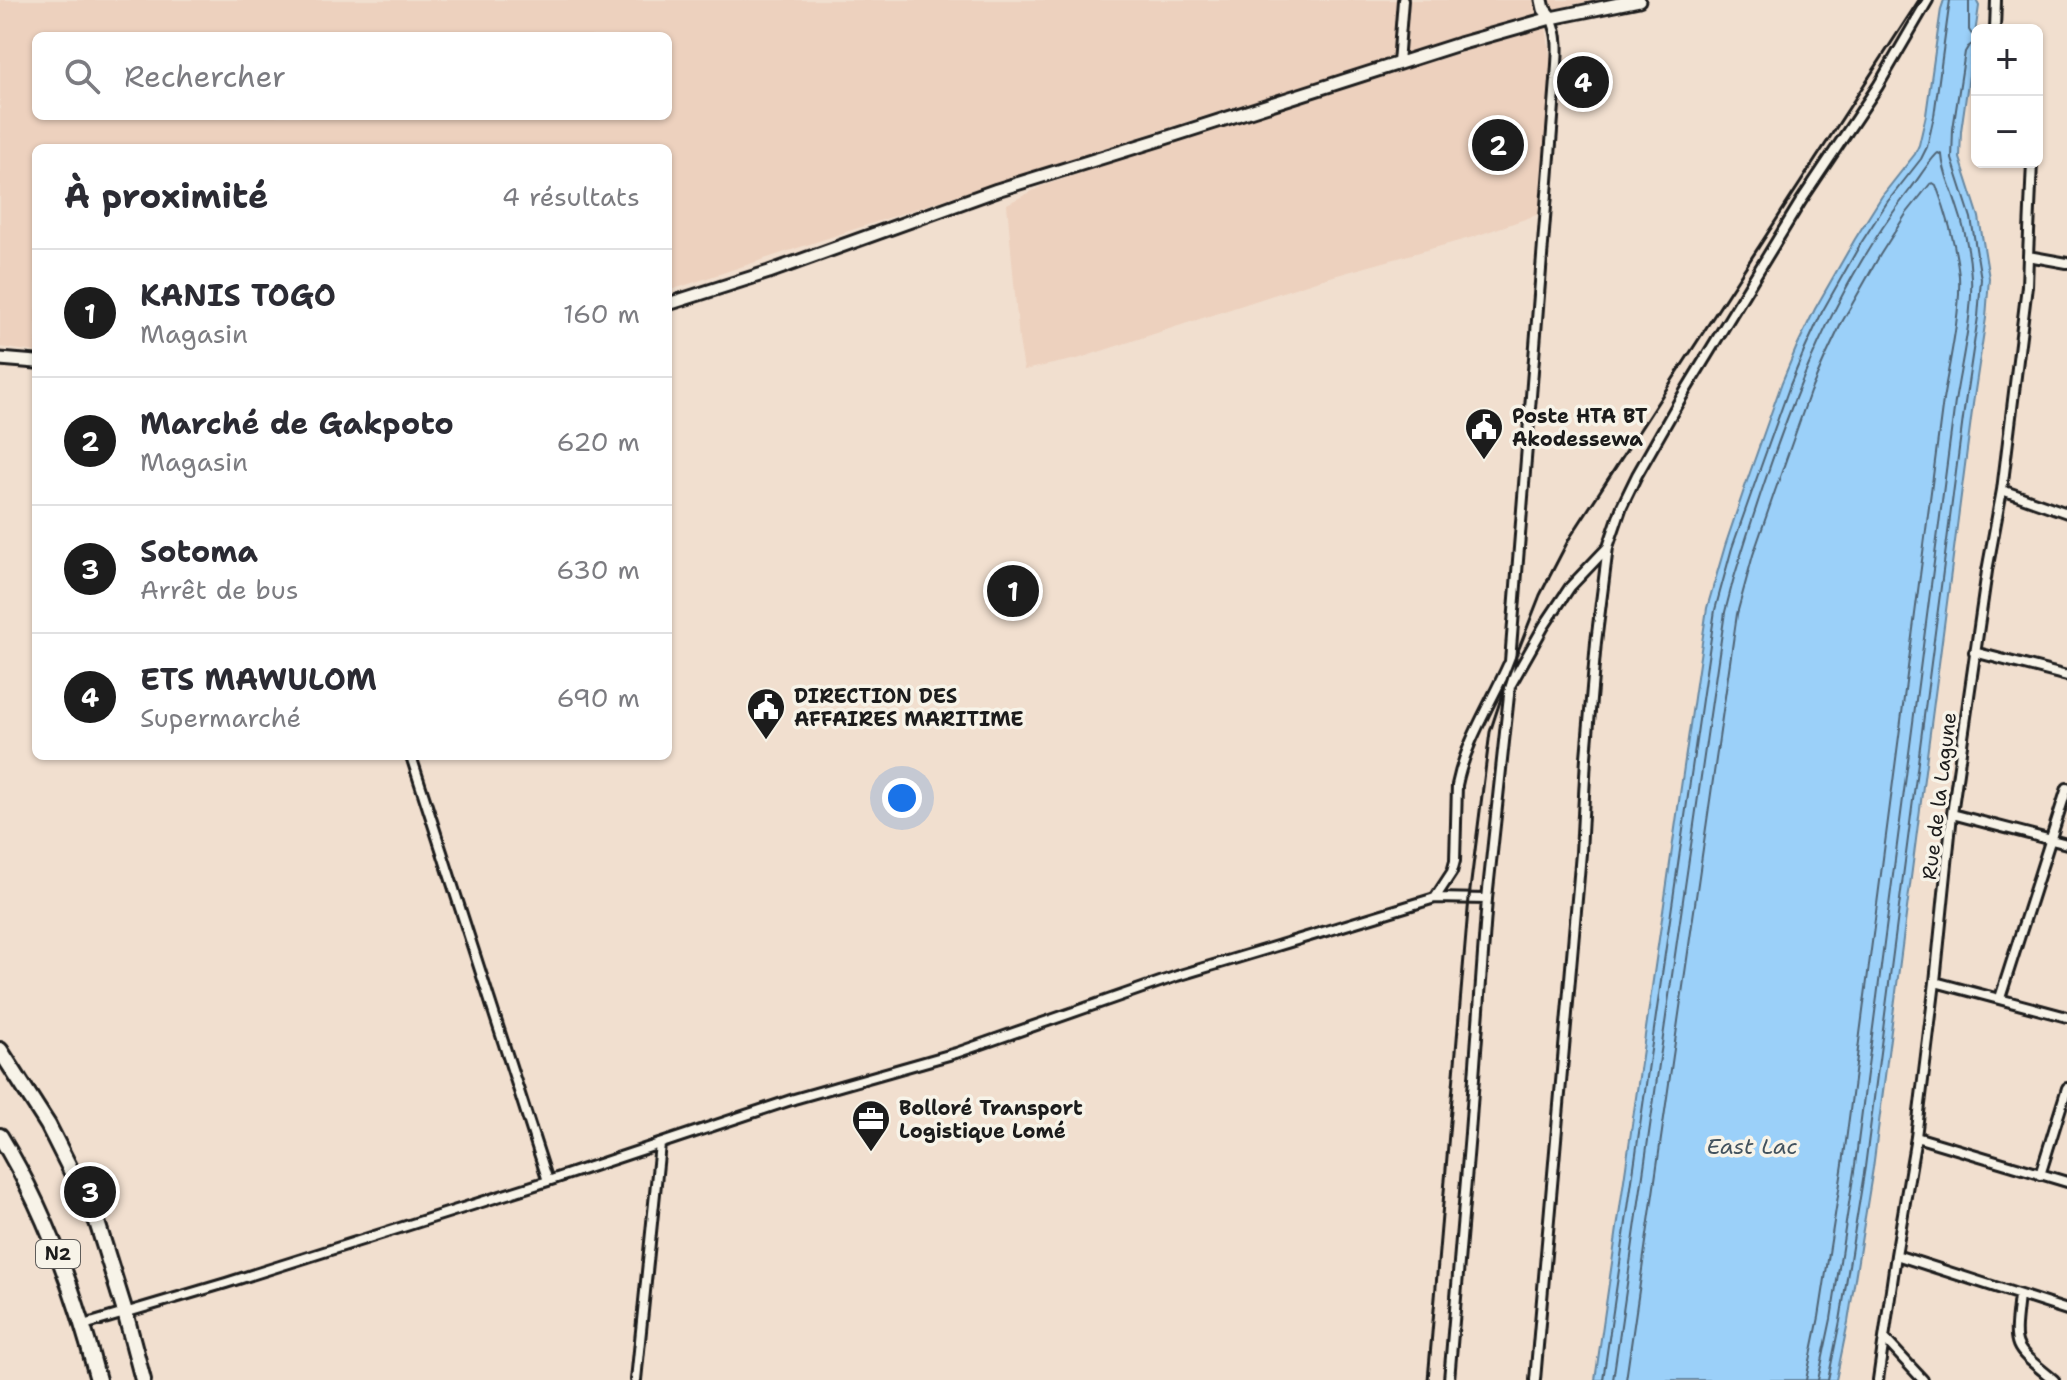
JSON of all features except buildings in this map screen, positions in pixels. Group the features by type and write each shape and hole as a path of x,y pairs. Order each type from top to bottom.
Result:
{"highway":[{"name":"N2","path":"0,1050 48,1125 97,1222 143,1380"},
{"name":"N2","path":"0,1136 34,1198 74,1296 98,1380"}],"main road":[{"path":"1542,0 1551,18"},
{"path":"672,303 769,272 997,190 1398,63 1551,18 1639,0"},
{"path":"0,359 32,362"}],"street":[{"path":"1398,63 1403,0"},
{"path":"1535,1380 1581,853 1594,657 1608,547 1627,495 1678,403 1801,201 1878,86 1928,0"},
{"path":"1995,24 1996,0"},
{"path":"1449,1380 1487,899 1510,686 1558,50 1557,32 1551,18"},
{"name":"Rue de la Lagune","path":"1878,1380 1916,1137 1952,814 1974,652 2002,490 2027,286 2032,168"},
{"path":"2028,256 2067,263"},
{"path":"2002,490 2066,510"},
{"path":"1510,686 1570,587 1608,547"},
{"path":"1974,652 2067,676"},
{"path":"1435,898 1452,872 1455,861 1459,772 1475,730 1511,657"},
{"path":"412,760 548,1181"},
{"path":"2000,998 2067,788"},
{"path":"1952,814 2067,844"},
{"path":"84,1325 548,1181 794,1099 956,1053 1177,976 1435,898 1487,899"},
{"path":"1935,982 2067,1017"},
{"path":"2040,1175 2067,1088"},
{"path":"1916,1137 2067,1182"},
{"path":"636,1380 660,1144"},
{"path":"1896,1255 2067,1310"},
{"path":"2019,1296 2016,1343 2025,1357 2054,1380"},
{"path":"1885,1339 1923,1380"}],"shaded area":[{"path":"0,0 1599,0 1574,4 1214,113 672,290 672,144 32,144 32,351 0,347"},
{"path":"1546,26 1552,70 1542,213 1473,237 1316,281 1077,359 1024,370 1007,204 1042,186 1186,138"}],"water":[{"name":"East Lac","path":"1944,0 1976,0 1979,6 1976,24 1971,24 1971,62 1960,158 1979,217 1989,278 1986,318 1873,1168 1836,1380 1595,1380 1707,608 1747,481 1797,346 1855,239 1919,145"}],"railway":[{"path":"1428,1380 1469,898 1490,732 1509,674 1540,595 1569,539 1919,0"}],"place":[{"name":"ETS MAWULOM","path":"1583,82"},
{"name":"Marché de Gakpoto","path":"1498,145"},
{"name":"Poste HTA BT Akodessewa","path":"1484,461"},
{"name":"KANIS TOGO","path":"1013,591"},
{"name":"DIRECTION DES AFFAIRES MARITIME","path":"766,741"},
{"name":"Bolloré Transport Logistique Lomé","path":"871,1153"},
{"name":"Sotoma","path":"90,1192"}]}
